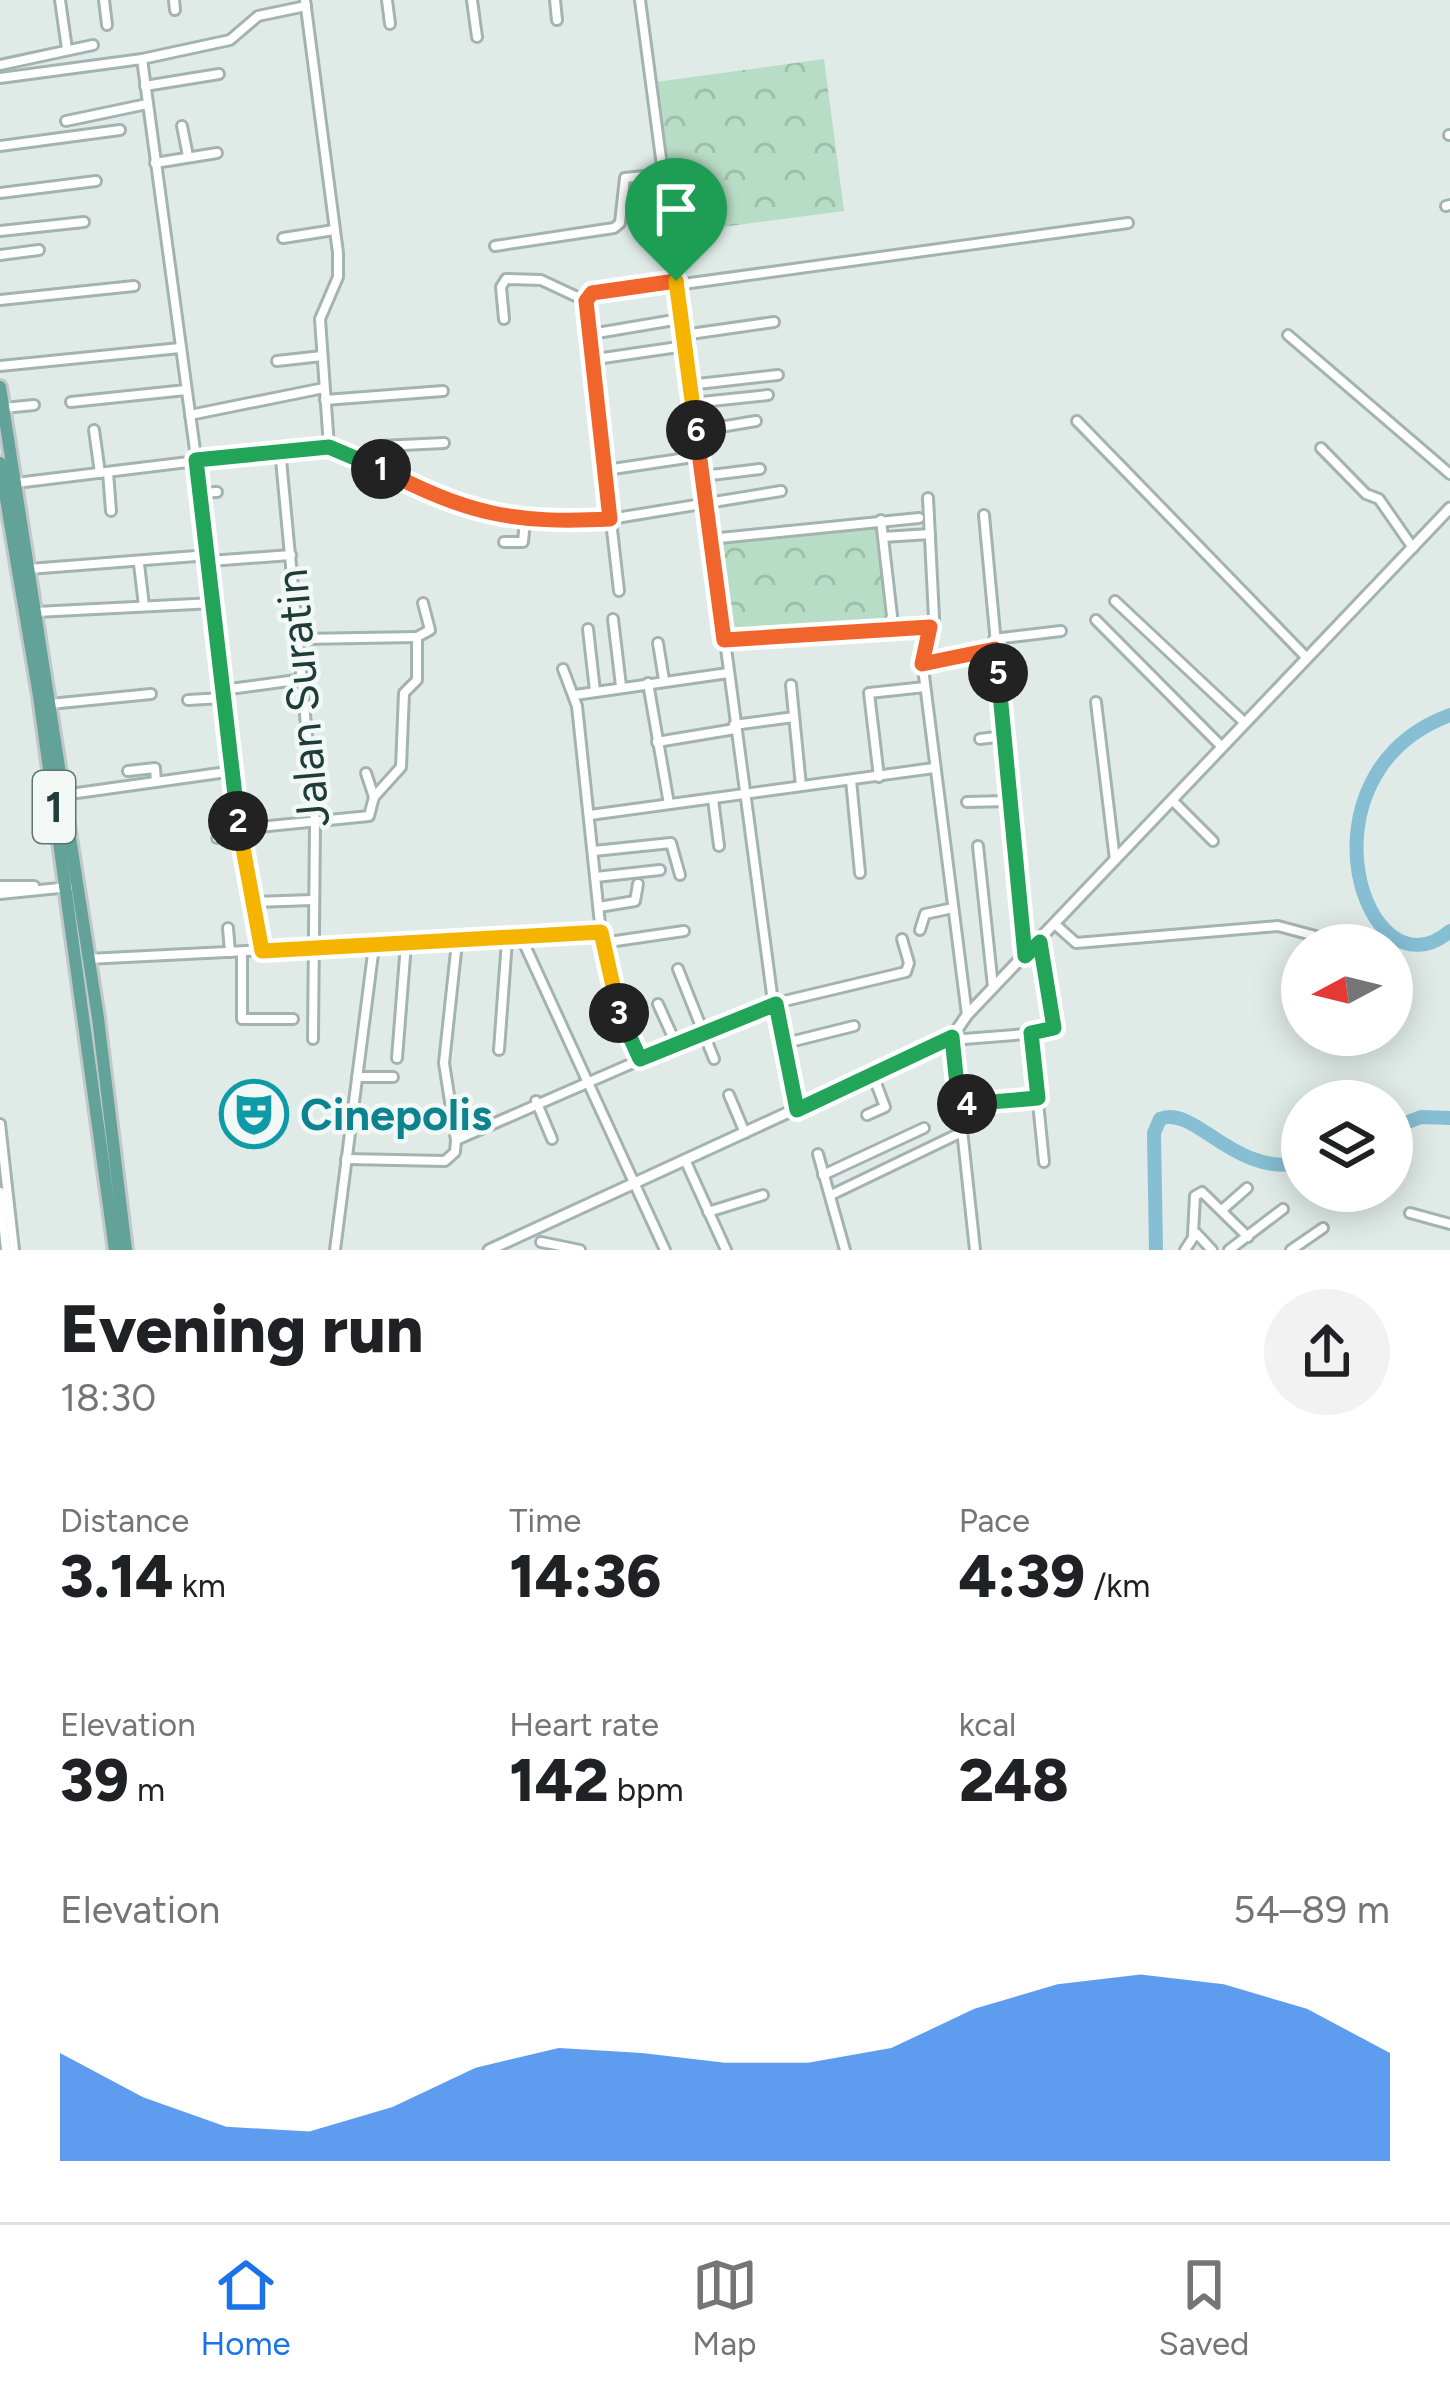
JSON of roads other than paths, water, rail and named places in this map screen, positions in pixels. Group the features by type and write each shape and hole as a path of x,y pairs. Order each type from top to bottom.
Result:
{"main road":[{"name":"1","path":"0,386 7,543 58,795"},
{"name":"1","path":"0,463 36,612 58,795 126,1250"},
{"name":"1","path":"107,1128 115,1250"}],"street":[{"path":"60,0 67,49"},
{"path":"104,0 107,25"},
{"path":"387,0 390,24"},
{"path":"472,0 477,37"},
{"path":"555,0 557,20"},
{"path":"640,0 744,795 774,1003 797,1110"},
{"path":"0,78 142,59 230,40 258,16 306,3 339,271 320,319 329,447"},
{"path":"0,65 93,45"},
{"path":"142,59 209,558 239,832 262,951"},
{"path":"146,86 219,74"},
{"path":"66,121 147,104"},
{"path":"182,126 188,156"},
{"path":"0,146 120,130"},
{"path":"155,163 218,153"},
{"path":"495,246 614,228 620,223 625,178 663,174"},
{"path":"0,193 96,181"},
{"path":"0,231 84,222"},
{"path":"619,591 586,301 592,293 1128,223"},
{"path":"283,238 334,230"},
{"path":"0,255 39,250"},
{"path":"504,319 501,287 506,279 541,280 586,301"},
{"path":"0,300 134,286"},
{"path":"591,334 680,319"},
{"path":"683,335 774,322"},
{"path":"1288,335 1450,474"},
{"path":"596,359 685,346"},
{"path":"0,365 180,348"},
{"path":"278,361 322,356"},
{"path":"689,385 778,375"},
{"path":"190,415 325,388"},
{"path":"70,402 186,390"},
{"path":"326,400 443,392"},
{"path":"692,404 768,395"},
{"path":"4,408 34,405"},
{"path":"696,431 756,421"},
{"path":"1077,421 1306,658"},
{"path":"94,430 111,511"},
{"path":"368,462 381,446 444,443"},
{"path":"6,484 329,447 450,504 525,520 610,519 781,491"},
{"path":"1321,448 1366,494 1379,499 1413,548"},
{"name":"Jalan Suratin","path":"280,449 315,821 313,1039"},
{"path":"606,470 700,456"},
{"path":"703,476 760,469"},
{"path":"200,494 217,493"},
{"path":"928,497 930,627 922,664 967,1015"},
{"path":"975,1250 952,1038 993,987 1450,508"},
{"path":"984,515 1025,956"},
{"path":"710,538 919,518"},
{"path":"504,542 523,542 525,520"},
{"path":"881,520 892,616 887,627"},
{"path":"883,537 930,534"},
{"path":"28,569 291,555"},
{"path":"139,564 144,606"},
{"path":"1115,601 1245,723"},
{"path":"36,612 214,603"},
{"path":"301,639 418,637 430,630 423,603"},
{"path":"613,619 621,686"},
{"path":"1096,620 1222,748"},
{"path":"724,640 930,627"},
{"path":"588,629 595,691"},
{"path":"922,664 1061,632"},
{"path":"217,838 315,821 366,818 374,797 401,766 404,693 417,680 418,637"},
{"path":"658,644 664,680"},
{"path":"563,669 574,695 602,938 619,1012 640,1059"},
{"path":"574,695 728,673"},
{"path":"188,700 304,679"},
{"path":"648,683 669,804"},
{"path":"791,685 801,787"},
{"path":"879,777 868,693 925,686"},
{"path":"49,704 152,694"},
{"path":"1096,702 1116,862"},
{"path":"657,742 794,717"},
{"path":"980,739 1004,736"},
{"path":"128,771 154,768 156,782"},
{"path":"590,815 934,768"},
{"path":"58,795 234,771"},
{"path":"366,772 374,797"},
{"path":"851,780 860,873"},
{"path":"713,799 719,846"},
{"path":"967,802 1009,801"},
{"path":"1173,801 1213,841"},
{"path":"218,813 237,812"},
{"path":"594,851 671,843 680,875"},
{"path":"978,847 993,987"},
{"path":"596,878 661,870"},
{"path":"599,907 635,901 638,884"},
{"path":"0,890 71,886"},
{"path":"252,902 314,900"},
{"path":"920,930 925,914 953,908"},
{"path":"1056,925 1076,943 1281,927"},
{"path":"228,928 230,952"},
{"path":"82,959 684,931"},
{"path":"522,939 665,1250"},
{"path":"499,1050 507,940"},
{"path":"456,1141 536,1101 774,1003 906,972 909,963 902,940"},
{"path":"346,1159 436,1163 451,1157 456,1141 443,1075 457,942"},
{"path":"489,1250 540,1241 636,1185 952,1038 1054,1028 1040,942"},
{"path":"398,1058 406,944"},
{"path":"335,1250 374,946"},
{"path":"242,952 242,1019 293,1019"},
{"path":"678,968 714,1059"},
{"path":"658,1004 676,1044"},
{"path":"782,1045 854,1026"},
{"path":"1031,1033 1044,1162"},
{"path":"867,1115 884,1107 873,1075"},
{"path":"357,1077 393,1077"},
{"path":"729,1095 746,1135"},
{"path":"959,1105 1038,1098"},
{"path":"536,1101 552,1139"},
{"path":"0,1124 10,1250"},
{"path":"823,1174 924,1128"},
{"path":"831,1195 962,1132"},
{"path":"818,1154 845,1250"},
{"path":"686,1162 726,1250"},
{"path":"1222,1210 1246,1188"},
{"path":"0,1192 10,1250"},
{"path":"1185,1250 1193,1234 1197,1193 1206,1192 1248,1237"},
{"path":"708,1212 763,1196"},
{"path":"1229,1250 1281,1211"},
{"path":"1410,1214 1450,1224"},
{"path":"1291,1250 1323,1228"},
{"path":"1193,1234 1213,1250"},
{"path":"540,1241 580,1250"}],"waterway":[{"path":"1450,715 1401,744 1371,784 1358,828 1358,872 1371,910 1392,936 1419,945 1450,931"},
{"path":"1413,1120 1450,1118"},
{"path":"1156,1250 1154,1133 1160,1119 1187,1122 1236,1151 1281,1165"}],"place":[{"name":"Cinepolis","path":"254,1114"}]}
